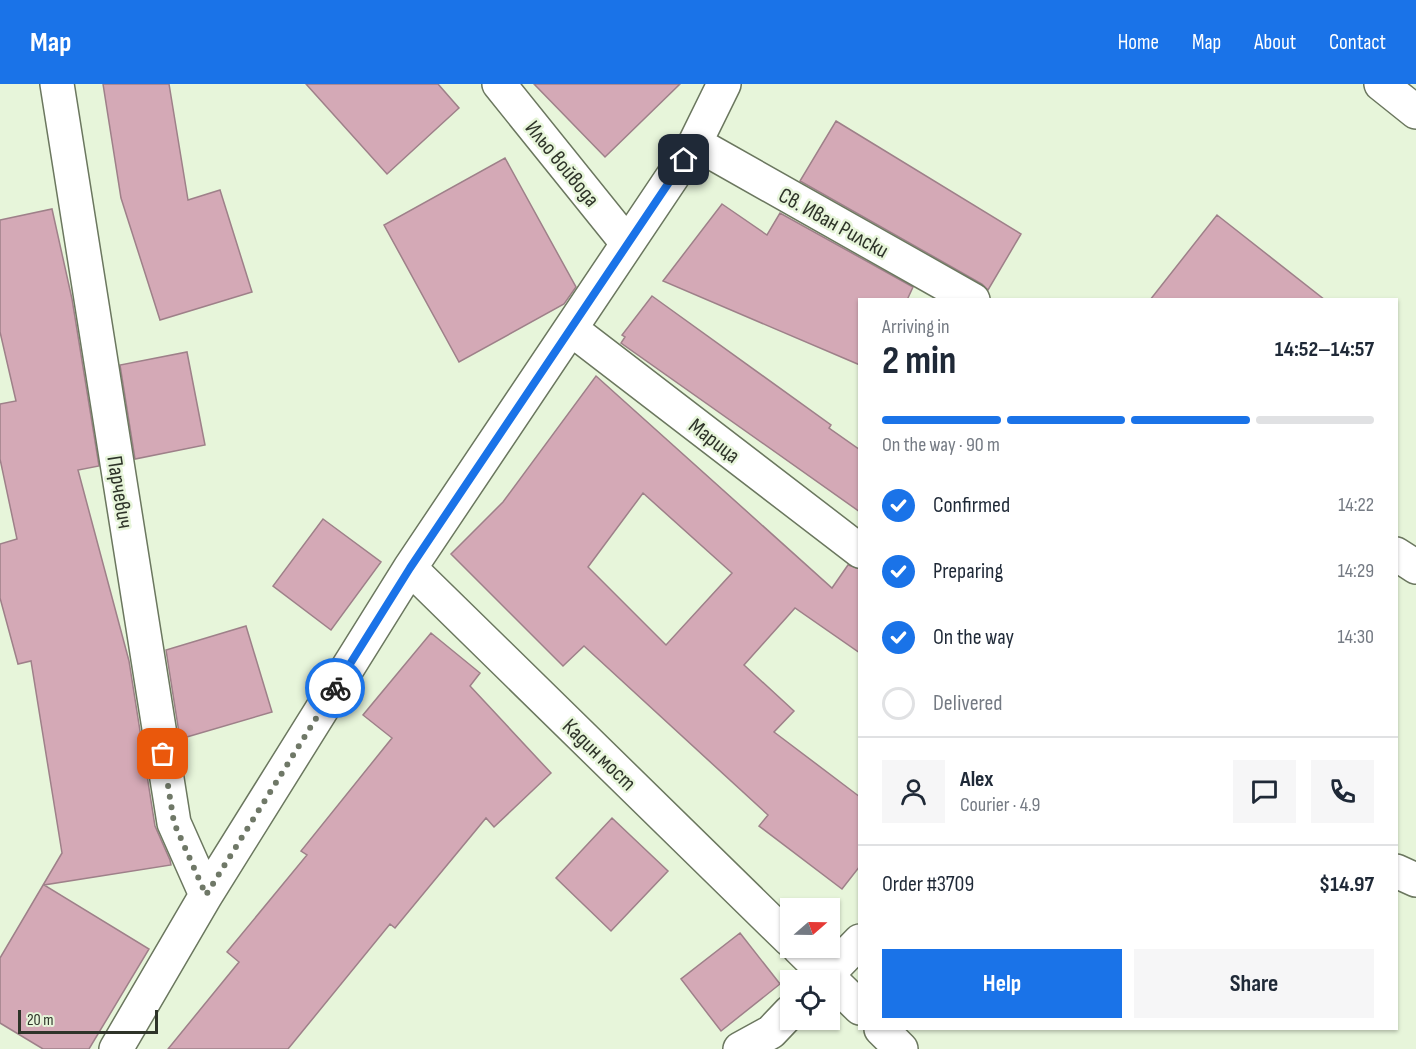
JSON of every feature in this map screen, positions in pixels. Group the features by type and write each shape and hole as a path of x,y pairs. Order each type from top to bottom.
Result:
{"street":[{"name":"Парчевич","path":"57,84 174,823 206,895"},
{"name":"Ильо войвода","path":"500,84 627,243"},
{"path":"116,1049 206,895 410,568 695,143 724,84"},
{"path":"1381,84 1416,112"},
{"name":"Св. Иван Рилски","path":"695,143 969,298"},
{"name":"Марица","path":"571,329 858,549"},
{"path":"1398,555 1416,567"},
{"name":"Кадин мост","path":"410,568 780,929"},
{"path":"1398,872 1416,880"},
{"path":"832,970 858,943"},
{"path":"807,958 817,970"},
{"path":"840,991 858,1006"},
{"path":"740,1049 771,1032 780,1023"},
{"path":"882,1030 901,1049"}],"building":[{"path":"103,84 169,84 188,200 220,190 252,292 160,320 121,198"},
{"path":"306,84 438,84 459,108 387,174"},
{"path":"534,84 680,84 605,157"},
{"path":"836,121 1021,234 988,290 982,284 800,181"},
{"path":"505,158 576,287 564,304 459,362 384,225"},
{"path":"722,204 767,235 780,213 913,287 908,298 858,298 858,364 663,281"},
{"path":"52,209 72,299 99,466 78,470 129,661 155,826 171,865 44,885 149,949 89,1049 43,1049 0,1023 0,958 62,853 31,661 18,664 0,598 0,544 17,539 0,459 0,404 16,401 0,332 0,220"},
{"path":"1217,215 1322,298 1152,298"},
{"path":"652,296 831,425 829,428 858,449 858,511 621,343 625,337 622,335"},
{"path":"187,352 205,445 135,459 120,365"},
{"path":"596,376 832,588 848,565 858,568 858,652 795,608 744,665 794,711 774,732 858,795 858,869 842,889 759,826 768,815 584,646 563,666 451,554 503,502","holes":["643,493 732,573 666,645 588,567"]},
{"path":"323,519 381,562 331,630 273,586"},
{"path":"246,626 272,712 180,739 166,650"},
{"path":"431,633 480,673 470,686 551,773 494,827 486,818 395,928 390,924 288,1049 168,1049 239,962 227,952 307,855 301,851 392,738 363,715"},
{"path":"612,818 668,871 611,931 556,878"},
{"path":"740,933 780,984 721,1031 681,979"}],"way so far":[{"path":"163,754 174,823 206,895 335,688"}],"route":[{"path":"335,688 410,568 684,160"}]}
